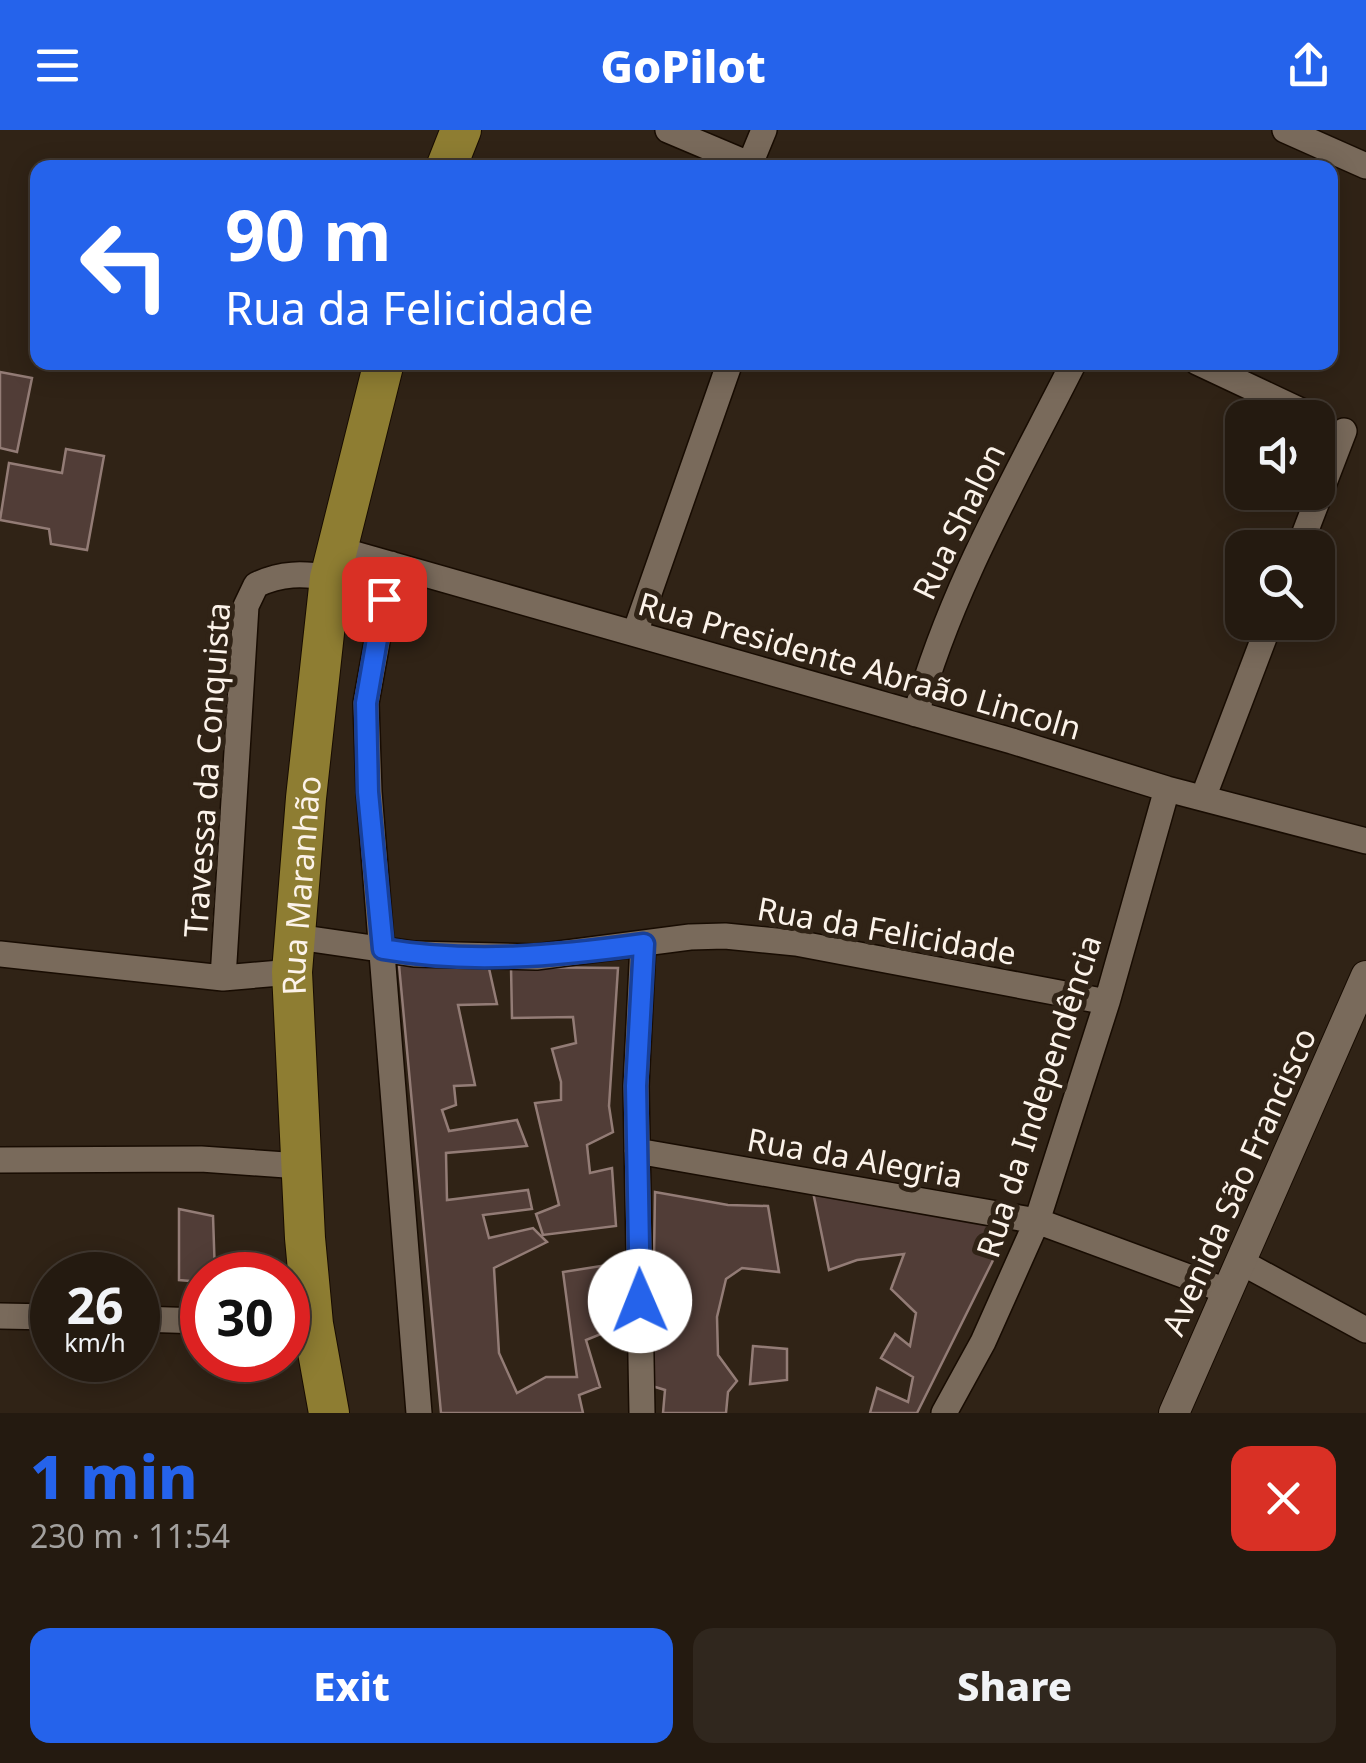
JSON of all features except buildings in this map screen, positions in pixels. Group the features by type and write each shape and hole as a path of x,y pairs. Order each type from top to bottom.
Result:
{"highway":[{"path":"449,160 460,130"},
{"name":"Rua Maranhão","path":"300,1252 294,954 306,798 334,564 382,370"},
{"name":"Rua Maranhão","path":"310,1355 328,1413"}],"street":[{"path":"668,130 740,160"},
{"path":"756,160 764,130"},
{"path":"1285,130 1366,166"},
{"path":"635,633 727,370"},
{"name":"Rua Shalon","path":"916,714 934,650 960,586 1070,370"},
{"path":"1214,370 1278,400"},
{"path":"1307,530 1355,435"},
{"name":"Rua Presidente Abraão Lincoln","path":"334,564 391,564 1167,790 1366,841"},
{"name":"Travessa da Conquista","path":"223,978 246,606 256,585 269,578 334,564"},
{"path":"391,564 366,703 368,792 419,1413"},
{"path":"1203,798 1263,640"},
{"name":"Rua da Independência","path":"944,1413 983,1342 1037,1222 1107,1002 1167,790"},
{"name":"Rua da Felicidade","path":"0,954 223,978 294,954 383,949 428,955 536,956 725,936 796,943 1107,1002"},
{"path":"642,1413 636,1086 644,944"},
{"name":"Avenida São Francisco","path":"1174,1413 1366,976"},
{"name":"Rua da Alegria","path":"638,1152 1037,1222 1228,1292"},
{"path":"0,1160 201,1160 300,1166"},
{"path":"1241,1262 1366,1330"},
{"path":"0,1316 30,1317"}],"route":[{"path":"384,599 366,703 368,792 383,949 457,956 536,956 644,944 636,1086 640,1301"}]}
